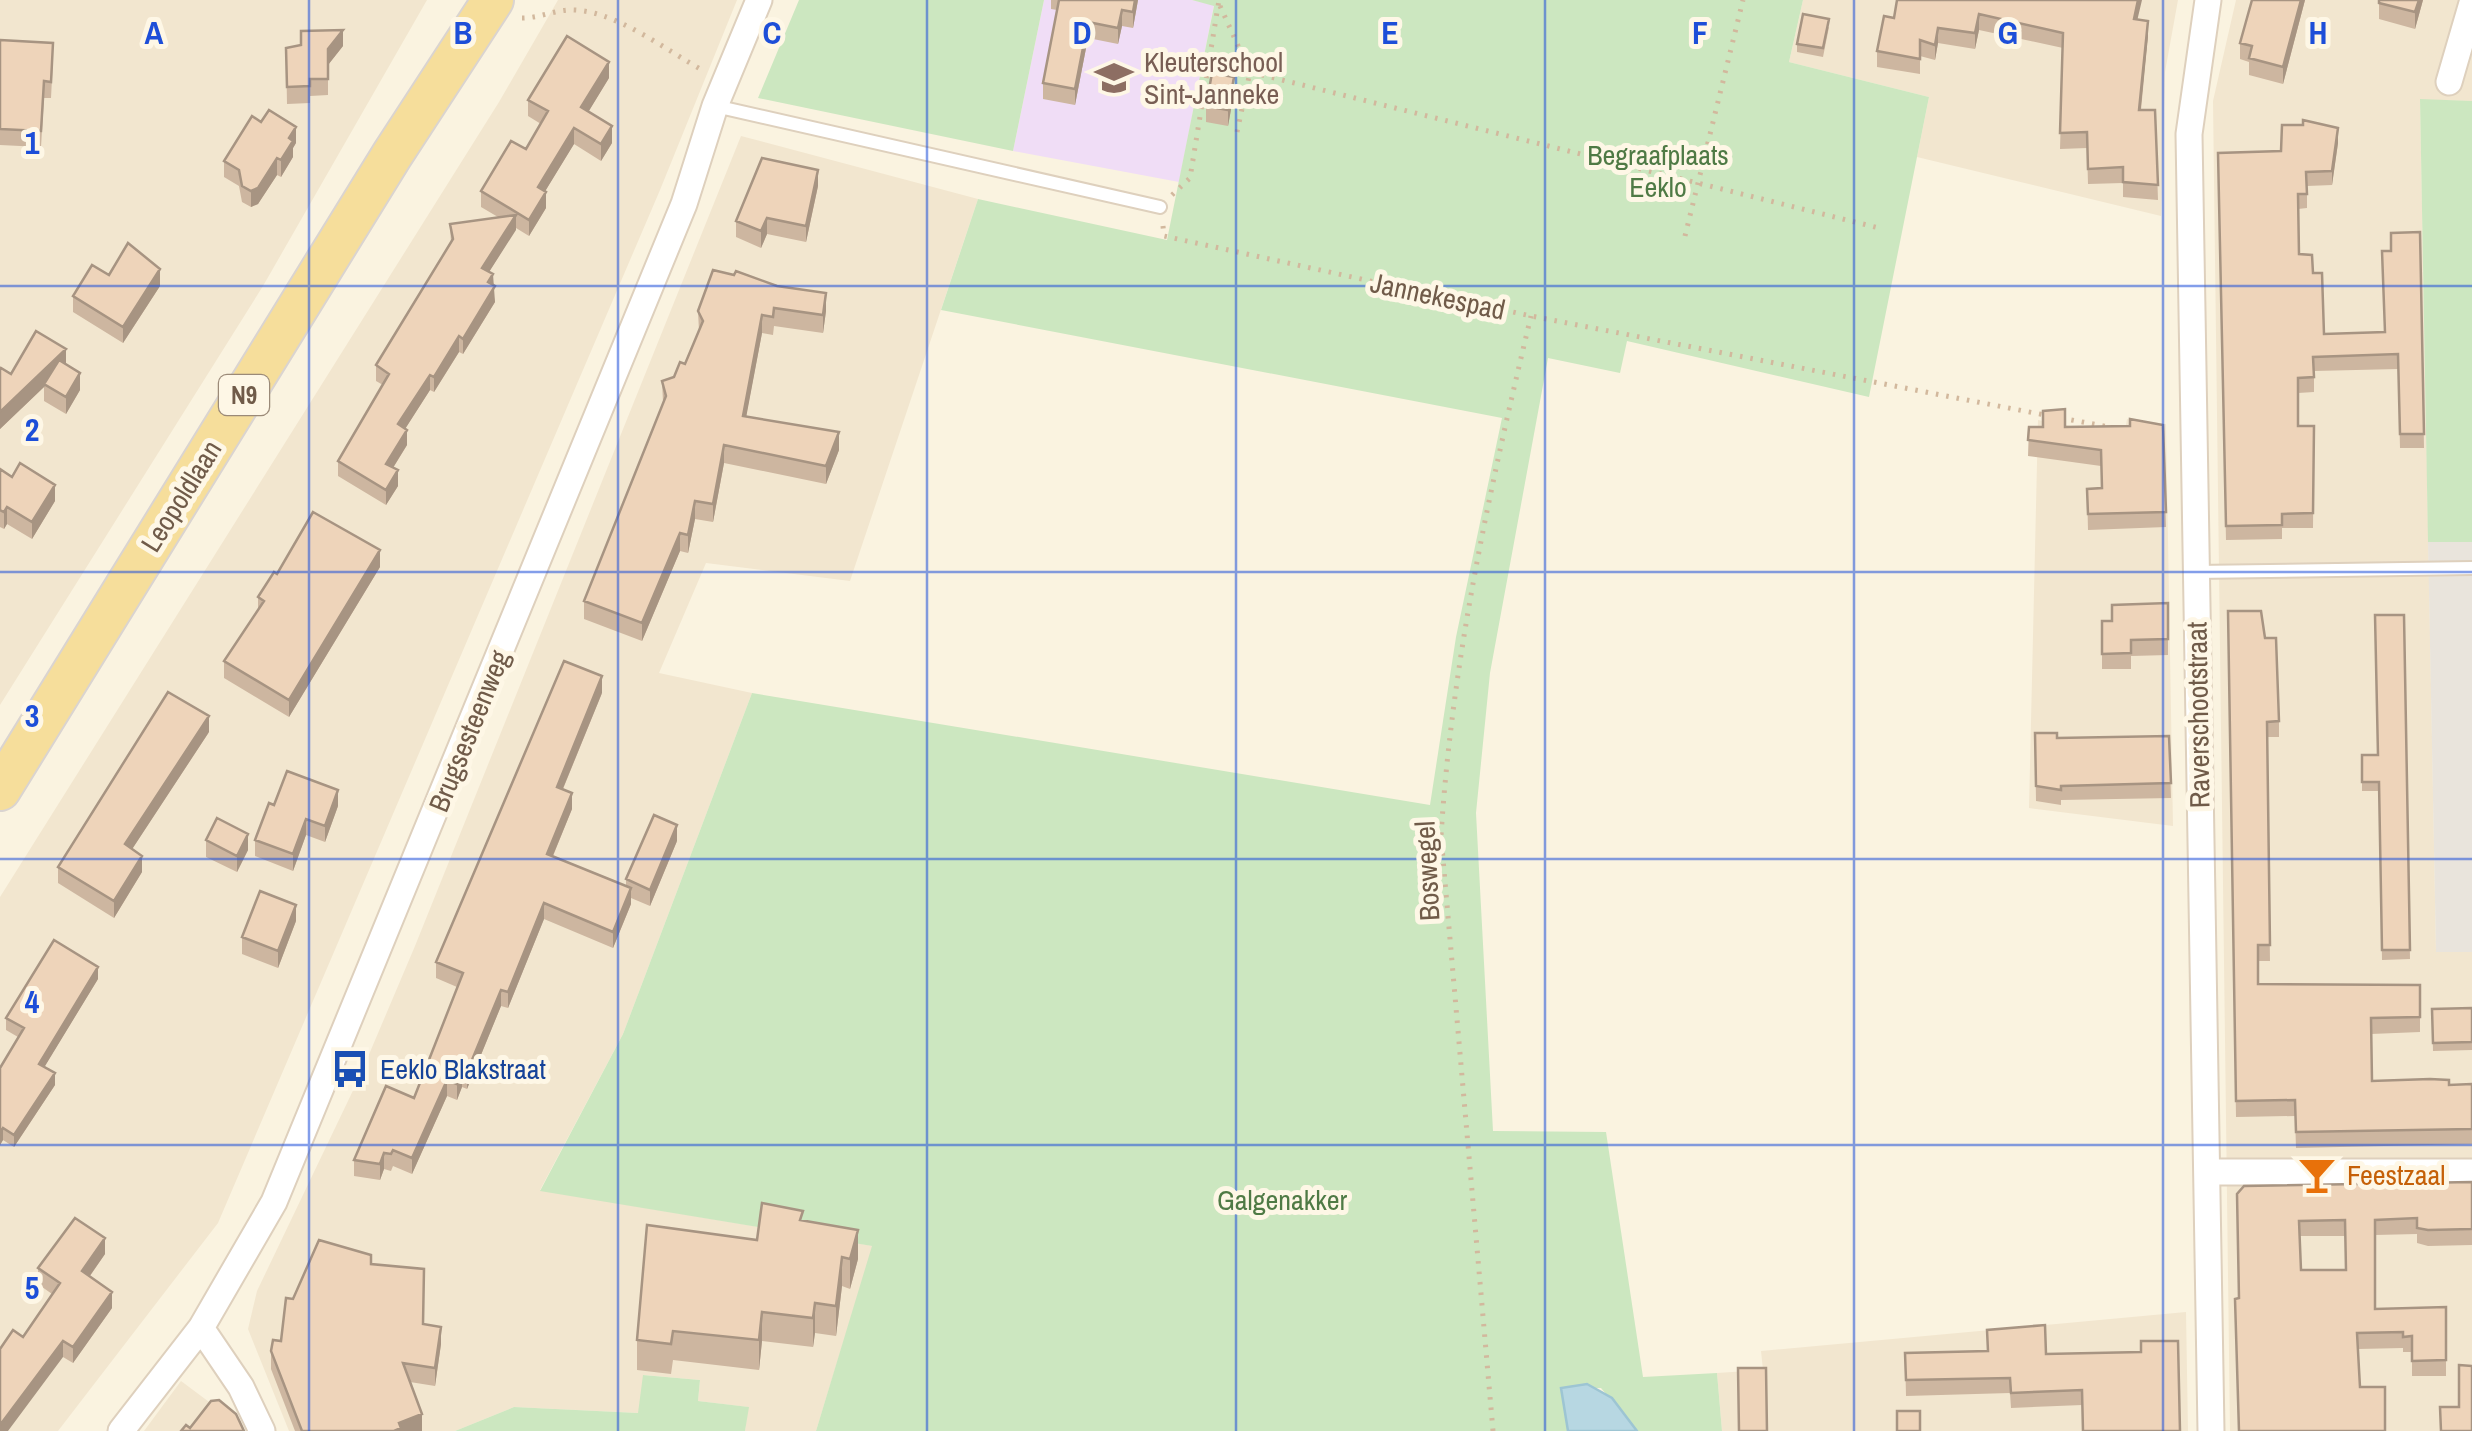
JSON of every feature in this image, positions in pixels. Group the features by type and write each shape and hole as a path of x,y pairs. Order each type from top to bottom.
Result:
{"main road":[{"name":"Leopoldlaan","path":"0,790 382,171 492,1"}],"street":[{"name":"Brugsesteenweg","path":"121,1431 201,1328 246,1254 302,1137 684,204 720,94 759,0"},
{"name":"Raverschootstraat","path":"2208,0 2190,134 2194,572 2211,1431"},
{"path":"2449,82 2472,3"},
{"path":"2207,1172 2472,1172"},
{"path":"201,1328 262,1431"}],"lane":[{"path":"720,94 1160,207"},
{"path":"2194,572 2472,568"}],"path":[{"path":"1686,236 1743,0"},
{"path":"492,1 519,18 544,18 564,10 609,16 720,94"},
{"path":"1219,2 1250,72 1236,132"},
{"path":"1160,207 1190,178 1219,2"},
{"path":"1250,72 1883,229"},
{"name":"Jannekespad","path":"1160,207 1164,236 1531,316 2127,430"},
{"name":"Boswegel","path":"1493,1431 1473,1159 1441,836 1446,765 1472,581 1531,316"}],"shaded area":[{"path":"0,0 427,0 263,286 0,705"},
{"path":"558,0 737,0 660,190 218,1223 58,1431 0,1431 0,897 499,102"},
{"name":"Kleuterschool Sint-Janneke","path":"1044,0 1192,0 1214,5 1179,182 1013,151"},
{"path":"1803,0 2178,0 2165,72 2161,216 1917,157 1929,97 1789,62"},
{"path":"2236,0 2472,0 2472,101 2420,100 2436,951 2472,952 2472,1431 2230,1431 2213,101"},
{"path":"741,136 978,199 850,581 706,563 659,673 752,693 623,1034 540,1190 873,1246 816,1431 745,1431 748,1407 698,1401 700,1380 644,1375 639,1413 514,1407 455,1431 289,1431 248,1329 257,1291 359,1078 415,946"},
{"path":"2127,419 2166,424 2173,826 2029,808 2038,420 2124,436"},
{"path":"2428,542 2472,542 2472,952 2436,952"},
{"path":"2186,1312 2188,1431 1722,1431 1717,1373 1763,1370 1761,1351"},
{"path":"181,1381 240,1425 243,1431 144,1431"}],"green space":[{"path":"799,0 1044,0 1013,151 758,98"},
{"path":"1192,0 1803,0 1789,62 1929,97 1869,397 1627,341 1620,373 1548,358 1490,673 1476,813 1493,1131 1606,1132 1643,1377 1717,1373 1722,1431 1637,1431 1601,1388 1561,1388 1568,1431 816,1431 872,1246 540,1191 623,1034 752,693 1430,805 1456,637 1502,418 941,310 978,199 1167,240 1214,6"},
{"path":"2420,99 2472,101 2472,542 2428,542"},
{"path":"643,1375 700,1380 698,1401 749,1407 745,1431 455,1431 514,1407 638,1413"}],"water":[{"path":"1587,1384 1612,1398 1637,1431 1568,1431 1561,1388"}],"building":[{"path":"1059,0 1135,0 1133,12 1122,10 1118,28 1088,22 1075,89 1043,83"},
{"path":"1897,0 2138,0 2134,19 2148,21 2139,110 2155,110 2158,185 2123,182 2123,167 2088,169 2087,132 2060,133 2063,33 1979,14 1975,33 1938,28 1935,45 1920,40 1920,59 1877,51 1884,16 1894,18"},
{"path":"2252,0 2301,0 2283,67 2249,58 2252,46 2240,43"},
{"path":"2379,0 2419,0 2415,12"},
{"path":"1803,14 1829,19 1823,48 1797,44"},
{"path":"343,30 328,49 328,79 310,79 310,86 287,87 286,48 301,45 301,31"},
{"path":"567,36 609,62 581,107 612,126 601,144 574,128 538,187 546,192 529,220 481,191 511,141 526,149 548,111 528,100"},
{"path":"0,40 53,43 51,82 44,81 41,131 0,129"},
{"path":"1212,73 1234,77 1228,110 1206,106"},
{"path":"269,110 296,127 289,138 293,141 258,188 251,191 242,186 239,170 224,161 252,116 261,122"},
{"path":"2303,120 2338,128 2332,171 2306,172 2307,194 2298,194 2299,254 2312,255 2313,273 2322,273 2324,334 2385,332 2382,251 2391,251 2391,233 2420,232 2424,434 2400,434 2398,354 2313,357 2314,377 2298,378 2298,426 2314,426 2313,513 2282,514 2282,525 2226,526 2218,153 2281,151 2282,125 2303,125"},
{"path":"762,158 818,170 806,226 767,218 761,231 736,221"},
{"path":"516,215 482,268 493,274 488,282 495,286 463,339 459,336 398,424 407,430 386,464 398,470 386,490 338,461 389,374 376,365 453,239 450,224"},
{"path":"128,243 160,269 123,327 73,296 92,265 109,275"},
{"path":"713,270 734,275 736,271 777,286 826,293 823,315 774,308 773,317 762,315 743,416 839,432 826,466 724,445 713,504 695,501 688,535 680,533 642,623 584,601 666,396 662,381 674,377 680,362 685,364 703,321 698,311"},
{"path":"36,331 66,349 0,412 0,370 11,374"},
{"path":"59,360 80,373 66,397 44,384"},
{"path":"2065,409 2065,427 2130,426 2130,419 2163,425 2166,512 2088,514 2087,489 2102,488 2101,450 2028,440 2029,427 2043,427 2043,411"},
{"path":"20,463 55,485 32,522 7,507 4,512 0,510 0,469 12,477"},
{"path":"313,512 380,550 289,700 224,661 264,601 258,597 274,572 277,574"},
{"path":"2168,603 2168,639 2131,640 2131,653 2102,654 2102,621 2112,621 2112,605"},
{"path":"2228,611 2261,611 2265,638 2276,638 2279,721 2267,722 2270,945 2258,945 2258,984 2420,985 2420,1017 2371,1018 2372,1081 2430,1079 2449,1080 2449,1085 2472,1084 2472,1129 2296,1132 2295,1100 2236,1101"},
{"path":"2375,615 2404,615 2410,950 2382,950 2379,782 2362,782 2362,755 2378,755"},
{"path":"564,661 602,676 557,787 572,793 547,854 631,888 613,932 544,903 508,992 501,990 467,1072 462,1071 457,1084 447,1080 412,1158 393,1150 391,1154 384,1153 380,1164 354,1160 386,1086 414,1098 463,973 436,962"},
{"path":"168,692 209,716 125,844 142,856 114,901 58,867"},
{"path":"2035,733 2057,733 2057,738 2169,736 2171,783 2061,786 2061,790 2036,786"},
{"path":"287,771 338,790 325,826 306,819 293,854 255,840"},
{"path":"654,815 677,825 650,890 626,879"},
{"path":"217,818 248,834 237,856 206,840"},
{"path":"260,891 296,905 278,951 242,937"},
{"path":"54,940 98,967 39,1064 55,1073 14,1135 3,1128 0,1133 0,1068 24,1028 6,1018"},
{"path":"2472,1008 2472,1042 2433,1043 2432,1009"},
{"path":"2472,1182 2472,1229 2417,1228 2417,1218 2375,1220 2375,1309 2446,1307 2446,1360 2412,1361 2412,1336 2403,1337 2403,1332 2357,1333 2360,1387 2385,1387 2385,1431 2239,1431 2237,1194 2244,1186","holes":["2345,1220 2346,1270 2301,1270 2299,1221"]},
{"path":"762,1203 803,1211 800,1220 858,1230 850,1259 842,1257 836,1306 815,1303 813,1318 762,1312 759,1340 673,1331 671,1344 637,1340 647,1225 757,1240"},
{"path":"75,1218 105,1238 82,1271 112,1292 73,1347 63,1341 0,1425 0,1349 13,1330 23,1337 60,1283 38,1268"},
{"path":"319,1240 371,1255 371,1264 424,1269 423,1324 441,1327 435,1368 403,1363 422,1414 399,1423 401,1428 394,1431 302,1431 271,1351 273,1340 281,1341 286,1298 293,1299"},
{"path":"2045,1325 2046,1354 2141,1352 2141,1341 2178,1341 2180,1431 2083,1431 2082,1390 2011,1393 2010,1378 1906,1380 1905,1353 1988,1351 1987,1330"},
{"path":"2459,1365 2472,1366 2472,1431 2441,1431 2440,1407 2459,1407"},
{"path":"1738,1368 1766,1368 1767,1431 1739,1431"},
{"path":"219,1400 236,1414 244,1431 181,1431 186,1425 190,1428 211,1401"},
{"path":"1897,1411 1920,1411 1920,1431 1897,1431"}],"place":[{"name":"Kleuterschool Sint-Janneke","path":"1114,78"},
{"name":"Eeklo Blakstraat","path":"350,1069"},
{"name":"Feestzaal","path":"2317,1175"}],"park label":[{"name":"Begraafplaats Eeklo","path":"1658,171"},
{"name":"Galgenakker","path":"1282,1200"}]}
